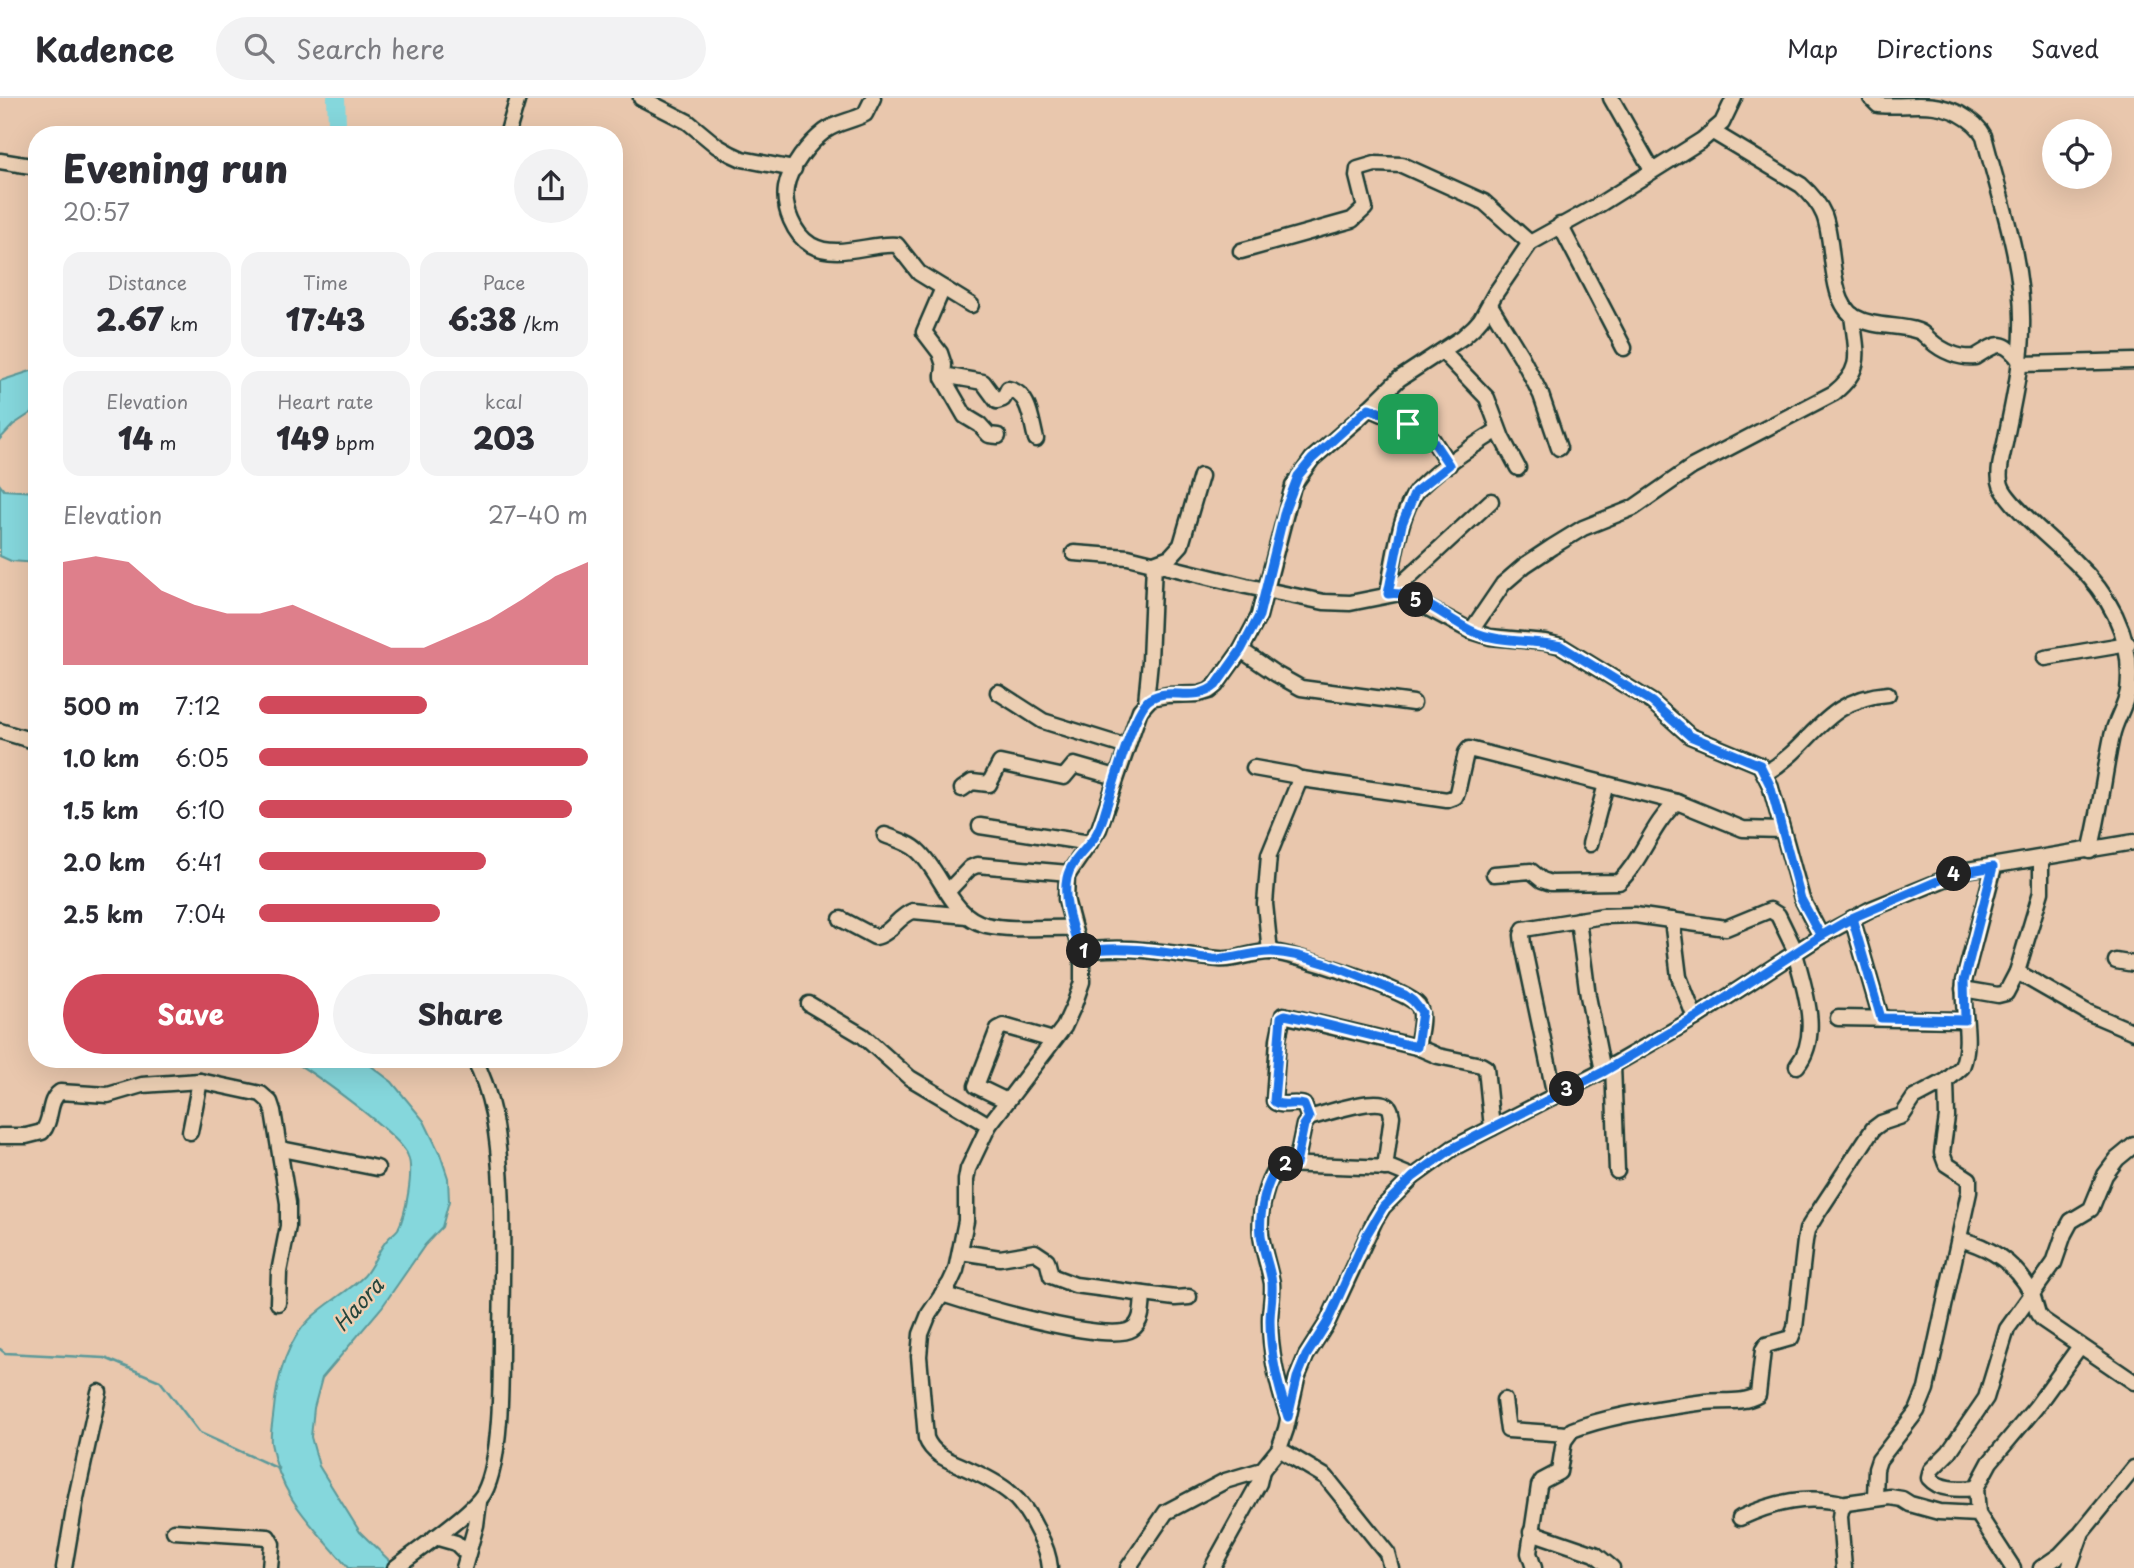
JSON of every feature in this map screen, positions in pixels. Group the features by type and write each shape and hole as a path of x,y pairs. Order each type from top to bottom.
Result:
{"street":[{"path":"509,126 518,98"},
{"path":"641,98 688,121 730,154 794,170"},
{"path":"873,98 865,114 825,131 808,147 794,170 786,188 787,205 796,231 811,245 833,250 863,250 888,244 897,245 919,273 971,305"},
{"path":"1611,98 1652,170"},
{"path":"1050,1568 1042,1539 1025,1506 1018,1499 986,1477 941,1457 930,1448 926,1438 920,1345 925,1324 954,1277 961,1252 966,1221 966,1180 972,1158 989,1125 1063,1027 1082,982 1080,952 1066,891 1069,873 1099,829 1140,710 1146,702 1158,696 1184,696 1209,691 1241,650 1259,616 1285,510 1298,476 1312,459 1399,379 1463,337 1482,319 1530,243 1597,206 1713,132 1728,115 1734,98"},
{"path":"1871,98 1878,105 1914,104 1942,107 1964,117 1981,130 2020,281 2020,362 2000,484 2036,526 2076,562 2101,590 2123,628 2128,645 2128,689 2113,733 2099,818 2090,850"},
{"path":"1471,631 1503,584 1525,565 1583,528 1633,508 1692,467 1834,393 1848,382 1855,370 1852,315 1842,301 1835,281 1828,229 1813,195 1713,132"},
{"path":"0,161 28,166"},
{"path":"1241,251 1352,220 1366,208 1357,176 1358,169 1375,164 1402,165 1484,202 1530,243"},
{"path":"1560,226 1624,348"},
{"path":"943,288 924,332 940,354 943,374 965,416 989,435 998,436"},
{"path":"1490,305 1541,395 1559,448"},
{"path":"1852,315 1869,322 1921,332 1940,347 1958,356 1975,357 1992,345 2001,344 2014,353 2020,362"},
{"path":"1442,351 1487,398 1518,468"},
{"path":"2020,362 2134,361"},
{"path":"943,374 983,382 997,401 1003,399 1008,389 1018,393 1027,403 1036,439"},
{"path":"1369,408 1424,432 1433,440 1449,465"},
{"path":"1391,594 1402,524 1415,492 1499,430"},
{"path":"1154,563 1170,557 1181,545 1200,476"},
{"path":"1391,594 1491,501"},
{"path":"1074,553 1117,556 1154,563 1338,604 1391,594 1406,594 1471,631 1490,637 1561,646 1603,674 1642,695 1690,736 1760,765 1766,773 1801,899 1821,936"},
{"path":"1146,702 1154,563"},
{"path":"2045,658 2128,645"},
{"path":"1241,650 1301,688 1413,703"},
{"path":"998,692 1043,721 1126,747"},
{"path":"1766,773 1782,763 1831,713 1853,701 1888,694"},
{"path":"0,731 28,740"},
{"path":"1254,768 1293,775 1301,780 1447,800 1455,797 1457,793 1469,749 1677,802 1743,829 1782,830"},
{"path":"962,789 972,782 989,784 1000,763 1064,777 1074,765 1116,777"},
{"path":"1270,952 1265,904 1269,855 1301,780"},
{"path":"1590,844 1606,784"},
{"path":"1494,874 1531,871 1550,883 1619,883 1629,873 1663,814 1677,802"},
{"path":"980,826 1090,843"},
{"path":"885,835 920,853 956,906 967,916 986,925 999,927 1073,928"},
{"path":"1212,1568 1259,1483 1262,1470 1279,1450 1297,1378 1306,1356 1327,1323 1367,1234 1383,1207 1413,1177 1453,1148 1608,1068 1695,1018 1852,918 1954,874 2134,842"},
{"path":"1963,989 2003,995 2009,990 2017,972 2040,892 2041,859"},
{"path":"948,891 970,868 978,865 1069,873"},
{"path":"1504,1400 1508,1430 1567,1434 1583,1426 1650,1412 1706,1402 1747,1399 1758,1395 1763,1350 1766,1345 1791,1338 1795,1328 1805,1241 1815,1217 1873,1129 1881,1123 1902,1116 1914,1098 1946,1081 1962,1067 1967,1038 1963,989 1993,867"},
{"path":"1555,1096 1522,931 1533,926 1578,920 1635,915 1726,928 1770,910 1778,915 1795,953 1810,1024 1807,1047 1797,1066"},
{"path":"841,919 879,937 913,911 967,916"},
{"path":"1852,918 1881,1018"},
{"path":"1578,920 1588,996 1608,1068 1617,1171"},
{"path":"1672,920 1679,977 1695,1018"},
{"path":"1080,952 1142,949 1225,960 1249,953 1270,952 1328,966 1413,1001 1422,1012 1417,1047"},
{"path":"2116,961 2134,964"},
{"path":"2017,972 2087,1012 2134,1032"},
{"path":"809,1004 863,1036 910,1078 989,1125"},
{"path":"1309,1118 1304,1105 1279,1105 1274,1101 1278,1039 1283,1015 1481,1065 1486,1068 1492,1128"},
{"path":"1838,1018 1965,1020"},
{"path":"1007,1101 976,1086 998,1029 1004,1026 1054,1040"},
{"path":"465,1561 476,1525 479,1502 490,1479 497,1433 501,1374 502,1256 498,1153 495,1126 477,1068"},
{"path":"190,1132 200,1081"},
{"path":"0,1136 26,1136 43,1132 50,1117 53,1098 60,1092 108,1095 142,1085 200,1081 244,1089 266,1098 273,1111 281,1149 288,1203 288,1226 279,1272 278,1303"},
{"path":"1875,1498 1879,1460 1917,1411 1926,1389 1970,1183 1967,1177 1949,1167 1942,1153 1947,1117 1946,1081"},
{"path":"1296,1164 1304,1125 1309,1118 1355,1104 1387,1105 1392,1116 1385,1168"},
{"path":"1976,1488 1958,1489 1936,1485 1931,1482 1929,1474 1949,1452 1986,1398 2007,1329 2054,1263 2071,1221 2091,1209 2105,1175 2134,1145"},
{"path":"281,1149 377,1168"},
{"path":"1288,1417 1272,1362 1272,1282 1261,1236 1270,1180 1282,1164 1385,1168 1399,1170 1413,1177"},
{"path":"1959,1239 1988,1249 2008,1262 2024,1280 2043,1320 2134,1382"},
{"path":"961,1252 1000,1258 1035,1252 1047,1259 1051,1276 1075,1286 1175,1298 1189,1297"},
{"path":"942,1294 1025,1318 1072,1328 1116,1332 1133,1328 1139,1321 1143,1294"},
{"path":"2013,1568 1978,1514 1976,1488 1990,1462 2080,1346"},
{"path":"64,1568 99,1392"},
{"path":"1534,1568 1529,1553 1539,1486 1542,1481 1559,1472 1567,1434"},
{"path":"1279,1450 1326,1477 1387,1553 1391,1568"},
{"path":"2041,1568 2060,1555 2082,1532 2134,1468"},
{"path":"1128,1568 1166,1512 1225,1481 1262,1470"},
{"path":"1740,1518 1777,1503 1798,1499 1845,1504 1875,1498 1902,1499 1939,1512 1978,1514"},
{"path":"395,1568 479,1502"},
{"path":"1844,1568 1840,1517 1845,1504"},
{"path":"174,1531 268,1537 272,1544 270,1568"},
{"path":"1531,1532 1595,1554 1612,1568"},
{"path":"2069,1568 2082,1532"},
{"path":"432,1539 456,1543 465,1561"}],"water":[{"path":"28,372 28,415 13,425 0,439 0,381"},
{"path":"0,485 4,490 28,491 28,562 11,561 0,556"},
{"path":"303,1068 374,1068 392,1082 424,1121 448,1178 449,1201 442,1227 425,1245 382,1307 322,1378 314,1408 311,1437 319,1466 360,1532 397,1568 348,1568 300,1512 282,1481 271,1443 279,1378 294,1340 316,1313 351,1287 370,1268 384,1244 398,1229 410,1182 410,1163 402,1146 373,1119"}],"waterway":[{"name":"Haora","path":"336,98 338,126"},
{"path":"0,1349 5,1353 105,1358 160,1381 200,1433 279,1469"}],"route":[{"path":"1408,424 1369,408 1312,459 1298,476 1285,510 1259,616 1241,650 1209,691 1184,696 1158,696 1146,702 1140,710 1126,747 1099,829 1070,868 1066,883 1068,911 1080,952 1142,949 1225,960 1249,953 1284,954 1328,966 1405,995 1419,1006 1422,1012 1417,1047 1304,1019 1285,1015 1281,1017 1274,1101 1279,1105 1304,1105 1309,1118 1304,1125 1296,1164 1282,1164 1270,1180 1261,1224 1261,1236 1272,1282 1272,1362 1288,1417 1297,1378 1306,1356 1327,1323 1367,1234 1383,1207 1413,1177 1453,1148 1603,1072 1695,1018 1852,918 1881,1018 1965,1020 1964,981 1993,867 1954,874 1871,909 1852,918 1821,936 1801,899 1770,785 1760,765 1690,736 1632,688 1603,674 1561,646 1490,637 1471,631 1406,594 1388,594 1402,524 1415,492 1449,465 1429,435 1408,424"}]}
